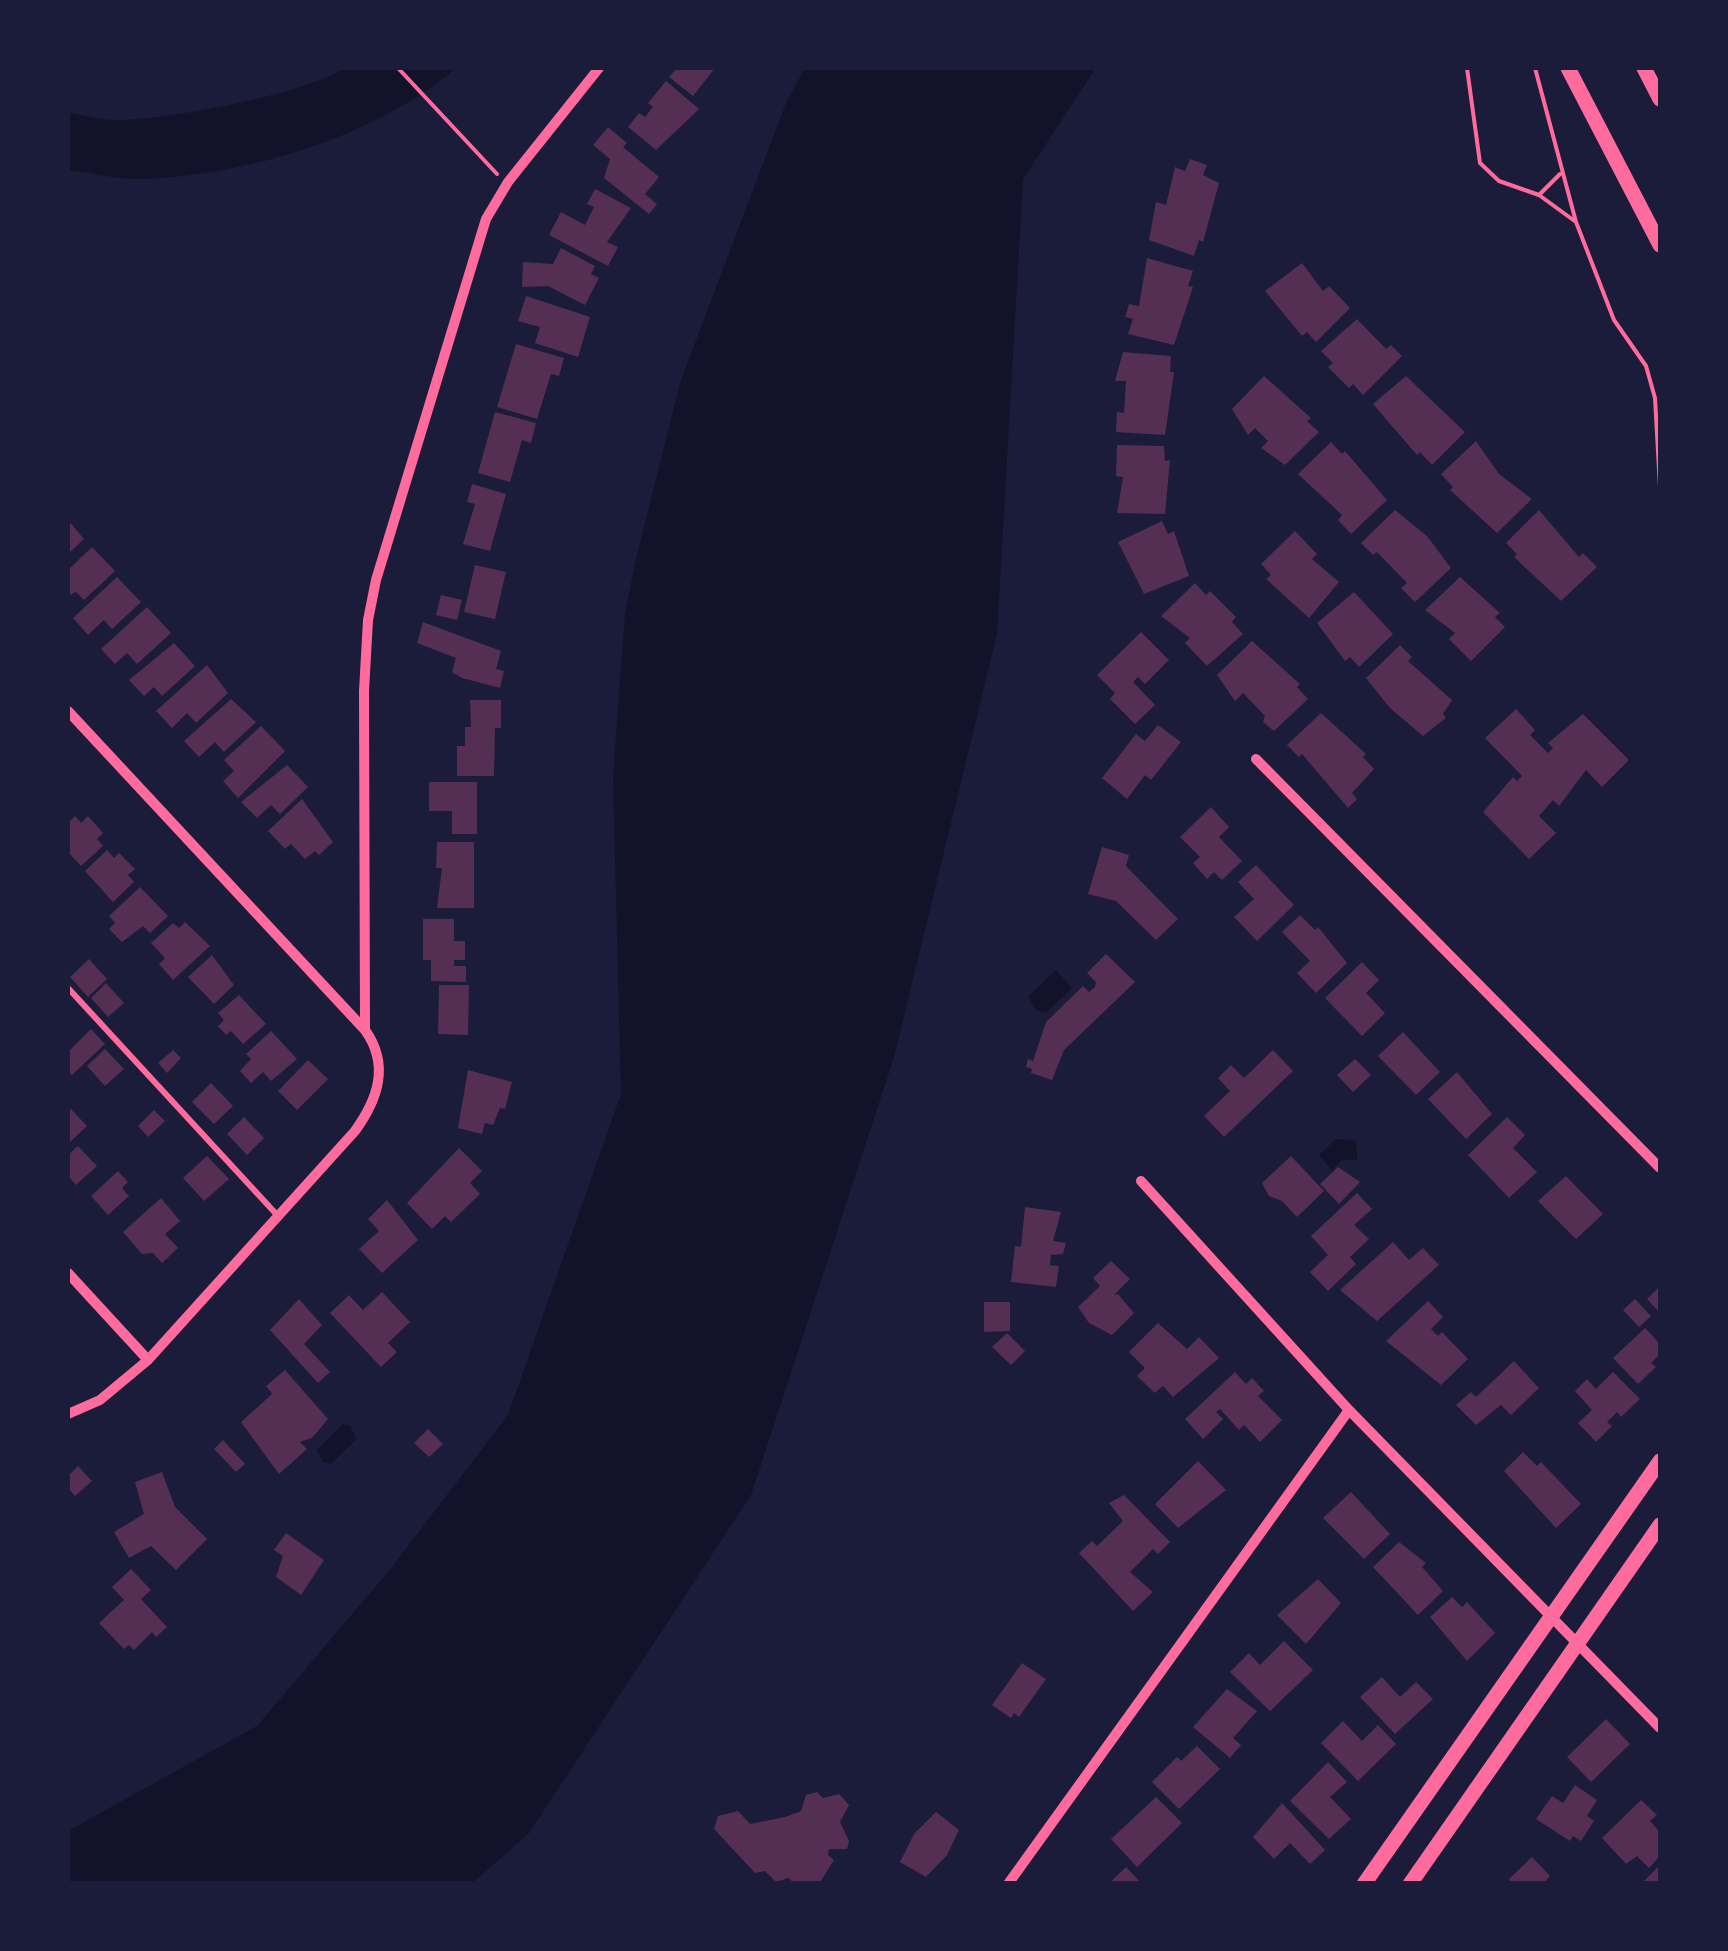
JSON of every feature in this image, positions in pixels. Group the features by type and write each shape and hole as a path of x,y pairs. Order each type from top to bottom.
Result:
{"main road":[{"path":"1568,68 1660,245"},
{"path":"1644,68 1660,98"},
{"path":"1364,1884 1660,1461"},
{"path":"1410,1884 1660,1525"}],"street":[{"path":"68,1414 100,1400 148,1360 355,1131 370,1107 380,1068 365,1030 362,796 370,604 486,218 508,182 600,68"},
{"path":"68,711 365,1030"},
{"path":"1256,759 1660,1168"},
{"path":"1141,1181 1349,1410 1660,1728"},
{"path":"68,1273 148,1360"},
{"path":"1008,1884 1349,1410"}],"lane":[{"path":"68,988 278,1216"}],"path":[{"path":"398,68 490,169 508,182"},
{"path":"1467,68 1480,163 1499,181 1538,195 1576,222"},
{"path":"1535,68 1576,222 1614,320 1652,380 1660,487"},
{"path":"1538,195 1562,172"}],"shaded area":[{"path":"345,68 456,68 388,114 309,148 268,160 185,176 144,179 68,170 68,113 121,120 203,110 270,96"},
{"path":"805,68 1096,68 1023,179 997,634 894,1057 751,1495 529,1833 472,1883 68,1883 68,1831 257,1726 389,1571 508,1415 621,1094 613,777 625,613 636,559 681,380 786,103"},
{"path":"1056,970 1072,988 1046,1013 1036,1010 1028,997"},
{"path":"1336,1139 1356,1141 1357,1160 1342,1160 1332,1170 1319,1155"},
{"path":"343,1424 350,1426 357,1439 331,1464 323,1462 317,1450"}],"building":[{"path":"677,68 715,68 693,96 669,77"},
{"path":"666,81 699,109 656,150 628,127 639,113 645,117 653,107 648,103"},
{"path":"608,127 627,143 623,147 659,177 645,194 657,204 649,214 604,178 610,159 593,145"},
{"path":"1190,159 1207,165 1203,175 1219,183 1203,242 1199,240 1194,256 1149,240 1156,202 1166,205 1175,167 1185,171"},
{"path":"595,189 631,208 607,242 618,247 608,266 549,235 561,212 585,225 594,207 587,204"},
{"path":"561,248 595,266 591,274 599,278 585,305 548,286 522,287 523,262 553,264"},
{"path":"1147,258 1193,271 1188,286 1193,287 1174,345 1128,334 1133,319 1125,317 1129,304 1139,306"},
{"path":"1302,263 1323,291 1329,286 1350,308 1316,342 1307,332 1302,336 1265,291"},
{"path":"526,296 590,317 578,357 535,343 540,327 518,321"},
{"path":"1357,319 1386,349 1391,345 1402,356 1363,395 1353,384 1349,388 1328,367 1333,363 1321,351"},
{"path":"516,344 564,358 559,376 551,374 537,419 497,407"},
{"path":"1123,352 1171,356 1170,372 1174,372 1165,435 1116,432 1117,412 1124,413 1126,381 1115,381"},
{"path":"1264,376 1311,418 1307,421 1319,432 1285,465 1261,448 1268,441 1255,428 1248,435 1232,409"},
{"path":"1406,376 1465,432 1432,465 1420,452 1417,455 1373,404"},
{"path":"495,412 536,423 531,443 522,440 510,482 478,473"},
{"path":"1476,441 1499,474 1532,499 1497,533 1450,490 1453,487 1441,474"},
{"path":"1331,442 1342,454 1345,451 1387,500 1351,534 1338,520 1342,515 1298,474"},
{"path":"1117,445 1164,446 1165,461 1170,460 1165,514 1117,513 1123,477 1116,476"},
{"path":"472,484 506,494 490,551 463,544 475,504 467,502"},
{"path":"1395,510 1427,536 1451,568 1415,602 1401,588 1407,583 1377,552 1373,555 1361,543"},
{"path":"1539,510 1579,557 1583,553 1597,567 1561,601 1514,557 1517,554 1506,543"},
{"path":"68,520 84,539 68,554"},
{"path":"1162,521 1168,534 1174,531 1189,576 1144,594 1118,542"},
{"path":"1295,531 1317,554 1312,559 1339,582 1309,618 1266,579 1271,575 1261,564"},
{"path":"92,547 115,571 84,600 76,592 68,596 68,570"},
{"path":"475,565 506,572 495,619 464,612"},
{"path":"117,577 141,602 112,629 104,620 88,635 73,618"},
{"path":"1460,577 1500,613 1495,617 1505,627 1471,661 1449,639 1455,633 1425,610"},
{"path":"1195,583 1206,595 1210,591 1236,617 1232,622 1243,634 1207,666 1185,643 1190,638 1161,616"},
{"path":"1354,592 1393,634 1359,667 1350,657 1345,661 1317,623"},
{"path":"441,595 462,600 457,620 436,615"},
{"path":"147,607 171,633 137,664 127,653 115,664 101,649"},
{"path":"423,622 501,651 496,669 504,671 500,688 462,678 452,672 456,658 417,643"},
{"path":"1141,632 1169,660 1145,684 1138,677 1133,682 1155,705 1135,724 1110,699 1115,693 1097,675"},
{"path":"1252,641 1300,684 1297,687 1308,699 1274,731 1243,693 1235,701 1217,675"},
{"path":"174,643 195,666 162,696 154,687 144,696 129,680"},
{"path":"1400,645 1412,657 1408,661 1452,700 1443,714 1446,718 1423,736 1390,708 1366,678"},
{"path":"207,665 228,693 196,723 187,713 172,728 156,711"},
{"path":"231,699 256,722 224,752 215,742 199,757 184,741"},
{"path":"470,700 501,700 501,728 495,728 494,776 457,776 457,746 465,746 465,727 471,727"},
{"path":"1516,709 1535,730 1530,735 1548,753 1553,748 1548,743 1583,714 1629,760 1602,787 1586,770 1559,806 1553,800 1539,816 1556,833 1529,859 1483,812 1513,777 1517,781 1522,776 1485,738"},
{"path":"1321,713 1366,754 1363,757 1374,769 1352,793 1357,799 1348,808 1302,754 1299,757 1287,745"},
{"path":"1158,725 1181,742 1151,780 1145,775 1127,799 1102,778 1136,734 1145,741"},
{"path":"261,726 285,751 238,798 223,781 234,771 224,760"},
{"path":"287,765 308,787 280,814 271,805 257,818 241,802"},
{"path":"429,782 477,782 477,834 452,834 452,811 429,811"},
{"path":"302,799 333,842 319,855 315,851 305,859 291,844 285,849 268,831"},
{"path":"1211,807 1229,827 1219,837 1242,861 1222,880 1214,872 1207,879 1193,863 1200,857 1180,837"},
{"path":"75,816 81,823 88,816 103,833 97,839 103,846 81,866 68,852 68,823"},
{"path":"437,842 474,842 474,908 437,908 442,868 436,868"},
{"path":"1102,847 1129,855 1126,866 1178,919 1156,940 1116,901 1088,894"},
{"path":"107,850 114,858 119,853 135,869 128,875 134,882 113,902 85,871"},
{"path":"1256,865 1294,905 1257,941 1234,917 1254,899 1238,882"},
{"path":"140,887 168,916 150,933 143,926 122,942 109,929 115,923 109,916"},
{"path":"1300,915 1315,930 1318,927 1347,963 1316,993 1297,973 1310,961 1282,932"},
{"path":"423,919 454,919 454,941 465,941 465,960 454,960 454,966 466,966 466,982 431,981 431,960 423,960"},
{"path":"185,922 210,946 173,980 159,964 165,958 151,943 173,923 179,928"},
{"path":"1106,954 1135,982 1064,1050 1052,1080 1031,1073 1032,1069 1026,1067 1028,1059 1033,1061 1046,1022 1083,986 1089,992 1095,987 1096,982 1087,973"},
{"path":"212,955 234,985 214,1004 188,977"},
{"path":"89,959 107,979 88,997 70,977"},
{"path":"1362,962 1379,980 1366,993 1385,1013 1362,1036 1325,998"},
{"path":"106,983 124,1003 108,1017 91,998"},
{"path":"439,985 469,985 468,1035 438,1034"},
{"path":"239,995 266,1024 243,1044 231,1031 226,1035 218,1026 224,1020 218,1013"},
{"path":"91,1029 105,1044 72,1075 68,1071 68,1052"},
{"path":"271,1031 297,1059 271,1081 263,1072 251,1083 240,1071 251,1059 246,1054"},
{"path":"1403,1032 1440,1072 1416,1095 1378,1056"},
{"path":"105,1049 124,1069 105,1086 87,1066"},
{"path":"173,1050 181,1058 167,1073 158,1063"},
{"path":"1273,1050 1293,1071 1224,1137 1204,1116 1230,1091 1218,1078 1231,1065 1244,1078"},
{"path":"1355,1059 1371,1075 1353,1092 1337,1075"},
{"path":"308,1060 328,1079 297,1110 278,1091"},
{"path":"468,1070 512,1082 505,1109 500,1108 493,1125 485,1123 482,1134 458,1128"},
{"path":"1457,1072 1492,1114 1466,1139 1428,1099"},
{"path":"211,1083 233,1106 214,1124 192,1102"},
{"path":"68,1106 87,1126 68,1144"},
{"path":"154,1110 165,1121 148,1137 138,1126"},
{"path":"244,1117 264,1138 247,1155 227,1134"},
{"path":"1507,1117 1525,1135 1513,1148 1537,1172 1509,1198 1468,1155"},
{"path":"78,1146 97,1166 76,1185 68,1176 68,1155"},
{"path":"459,1148 482,1171 470,1183 480,1194 451,1222 445,1216 432,1229 407,1203"},
{"path":"207,1156 229,1179 204,1201 183,1178"},
{"path":"1291,1156 1324,1191 1297,1217 1282,1201 1269,1196 1262,1183"},
{"path":"1338,1167 1360,1182 1339,1204 1320,1184"},
{"path":"118,1171 128,1182 122,1188 129,1196 108,1215 91,1196"},
{"path":"1566,1176 1603,1214 1576,1239 1538,1201"},
{"path":"1357,1193 1372,1209 1354,1225 1369,1239 1350,1257 1356,1264 1328,1291 1310,1272 1328,1255 1311,1236"},
{"path":"161,1198 180,1221 165,1234 178,1248 162,1263 153,1253 142,1254 123,1232"},
{"path":"387,1200 418,1240 382,1273 359,1249 379,1231 368,1219"},
{"path":"1025,1207 1061,1212 1053,1241 1066,1243 1063,1254 1051,1255 1050,1265 1059,1266 1056,1287 1011,1282 1015,1246 1021,1247"},
{"path":"1393,1242 1409,1260 1423,1248 1439,1265 1377,1321 1340,1290"},
{"path":"1111,1261 1130,1279 1114,1295 1118,1294 1134,1313 1112,1335 1089,1323 1078,1307 1100,1286 1093,1278"},
{"path":"1660,1286 1660,1313 1647,1299"},
{"path":"382,1292 410,1322 388,1343 397,1352 381,1367 330,1313 349,1295 363,1310"},
{"path":"299,1299 322,1325 304,1344 330,1372 318,1383 270,1330"},
{"path":"1635,1299 1651,1316 1639,1327 1623,1310"},
{"path":"1428,1301 1443,1317 1431,1329 1438,1336 1442,1332 1468,1359 1441,1385 1386,1341"},
{"path":"984,1302 1010,1302 1010,1331 984,1332"},
{"path":"1158,1323 1187,1349 1199,1337 1219,1358 1173,1397 1163,1386 1155,1393 1137,1376 1145,1368 1129,1352"},
{"path":"1645,1328 1660,1344 1660,1354 1651,1363 1656,1367 1638,1384 1613,1358"},
{"path":"1007,1333 1025,1351 1011,1365 992,1347"},
{"path":"1514,1361 1539,1388 1511,1415 1501,1405 1476,1425 1456,1405 1471,1392 1476,1397"},
{"path":"285,1370 328,1419 312,1438 300,1442 307,1449 279,1474 241,1422 272,1394 266,1386"},
{"path":"1235,1372 1246,1384 1252,1378 1264,1391 1258,1396 1282,1420 1260,1442 1244,1425 1239,1430 1220,1409 1216,1412 1223,1419 1203,1439 1185,1419"},
{"path":"1613,1372 1640,1399 1621,1417 1617,1412 1607,1422 1612,1426 1596,1442 1578,1423 1592,1410 1575,1391 1587,1379 1596,1389"},
{"path":"428,1429 443,1444 429,1457 414,1443"},
{"path":"223,1440 245,1464 236,1472 214,1449"},
{"path":"1523,1452 1537,1466 1541,1462 1581,1504 1556,1528 1504,1471"},
{"path":"1198,1461 1226,1490 1178,1528 1155,1504"},
{"path":"78,1466 92,1481 75,1496 68,1488 68,1476"},
{"path":"162,1472 175,1507 207,1539 176,1570 151,1546 129,1558 114,1532 144,1514 135,1482"},
{"path":"1351,1492 1390,1534 1364,1559 1323,1518"},
{"path":"1124,1495 1170,1542 1158,1554 1153,1549 1130,1572 1153,1592 1133,1611 1079,1553 1092,1541 1097,1546 1123,1521 1109,1503"},
{"path":"286,1533 324,1560 301,1595 276,1577 283,1556 274,1550"},
{"path":"1399,1542 1426,1563 1422,1567 1443,1591 1418,1615 1373,1567"},
{"path":"131,1569 151,1590 141,1599 167,1627 156,1637 152,1632 134,1650 129,1645 124,1649 99,1623 124,1600 112,1587"},
{"path":"1318,1579 1341,1603 1306,1644 1277,1615"},
{"path":"1452,1597 1462,1607 1467,1602 1495,1633 1467,1661 1430,1617"},
{"path":"1284,1641 1313,1670 1270,1711 1230,1672 1249,1653 1260,1665"},
{"path":"1022,1663 1046,1679 1019,1717 1014,1713 1011,1718 992,1705"},
{"path":"1382,1677 1400,1697 1416,1682 1433,1699 1395,1734 1360,1697"},
{"path":"1227,1689 1257,1711 1233,1738 1241,1745 1230,1758 1193,1727"},
{"path":"1606,1719 1630,1744 1591,1782 1567,1757"},
{"path":"1343,1721 1362,1741 1378,1725 1396,1744 1358,1781 1321,1743"},
{"path":"1197,1746 1220,1769 1179,1809 1152,1782 1177,1757 1181,1761"},
{"path":"1328,1762 1347,1782 1330,1797 1351,1819 1329,1839 1290,1801"},
{"path":"1575,1785 1597,1800 1587,1816 1594,1821 1581,1841 1573,1836 1570,1841 1536,1819 1552,1796 1563,1803"},
{"path":"817,1792 823,1798 839,1794 849,1805 840,1822 849,1841 847,1849 829,1849 828,1855 834,1860 819,1884 794,1884 789,1878 776,1882 765,1871 755,1873 714,1829 718,1816 738,1811 750,1824 785,1817 801,1811 806,1795"},
{"path":"1156,1797 1182,1823 1137,1867 1111,1839"},
{"path":"1641,1800 1657,1815 1650,1821 1660,1832 1660,1856 1649,1868 1637,1856 1626,1864 1602,1838"},
{"path":"1282,1803 1325,1850 1310,1864 1290,1843 1274,1859 1253,1837"},
{"path":"936,1812 959,1830 947,1855 926,1877 900,1862 914,1834"},
{"path":"1532,1857 1550,1876 1543,1884 1512,1884 1509,1879"},
{"path":"1660,1865 1660,1884 1641,1884"},
{"path":"1126,1867 1142,1884 1108,1884"}]}
